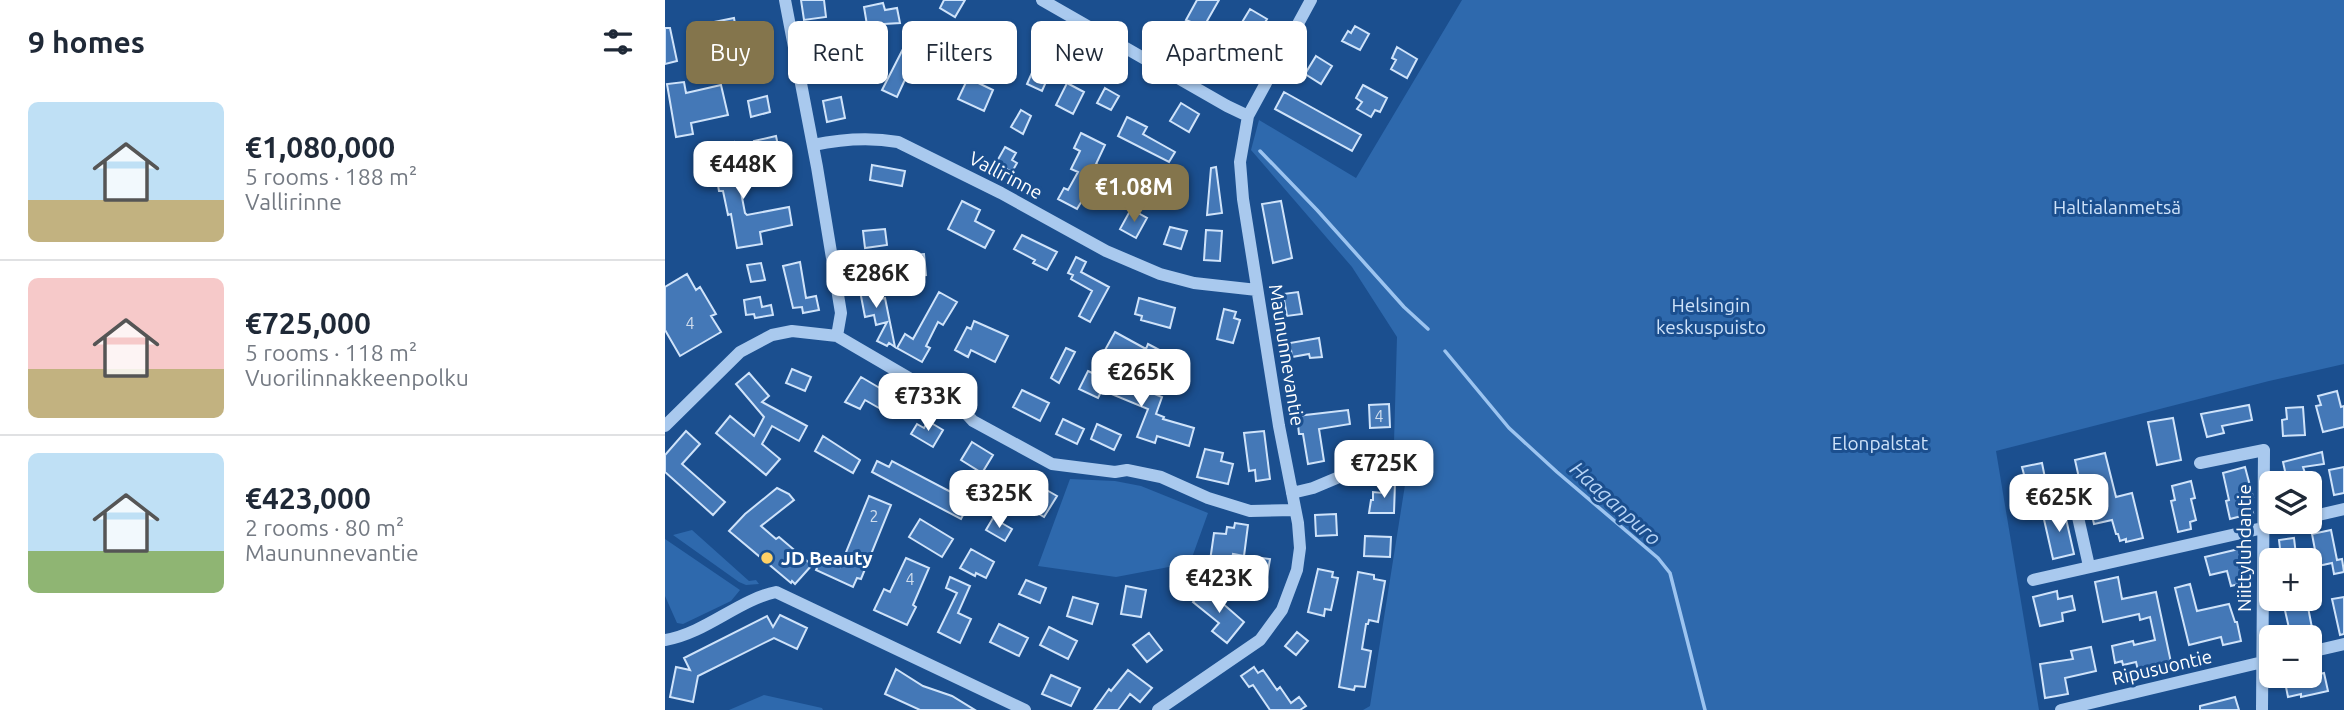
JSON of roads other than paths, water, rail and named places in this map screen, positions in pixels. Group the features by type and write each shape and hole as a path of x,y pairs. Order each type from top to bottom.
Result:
{"street":[{"path":"785,0 841,313 837,336"},
{"path":"1042,0 1248,116"},
{"name":"Maununnevantie","path":"1158,710 1260,640 1290,594 1297,570 1300,548 1293,493 1257,290 1240,162 1248,116 1311,0"},
{"name":"Vallirinne","path":"813,145 851,139 898,142 1001,193 1106,251 1160,274 1194,283 1257,290"},
{"path":"665,426 740,352 759,341 792,331 837,336 963,409 973,421 1052,464 1115,472 1127,470 1161,477 1208,498 1250,510 1295,510"},
{"name":"Niittyluhdantie","path":"2200,463 2264,450 2264,471"},
{"path":"1293,493 1313,488 1370,464"},
{"path":"2073,495 2089,566"},
{"path":"2322,514 2344,509"},
{"path":"2033,580 2259,529"},
{"name":"Niittyluhdantie","path":"2263,534 2266,625"},
{"path":"665,640 684,636 776,592 1024,710"},
{"path":"2322,649 2344,644"},
{"name":"Ripusuontie","path":"2061,710 2259,663"},
{"name":"Niittyluhdantie","path":"2262,710 2264,688"}],"waterway":[{"name":"Haaganpuro","path":"1260,151 1404,307 1428,329"},
{"name":"Haaganpuro","path":"1445,351 1509,428 1658,558 1670,573 1705,710"}],"place":[{"name":"JD Beauty","path":"767,558"}],"park label":[{"name":"Haltialanmetsä","path":"2117,207"},
{"name":"Helsingin keskuspuisto","path":"1711,316"},
{"name":"Elonpalstat","path":"1880,443"}]}
